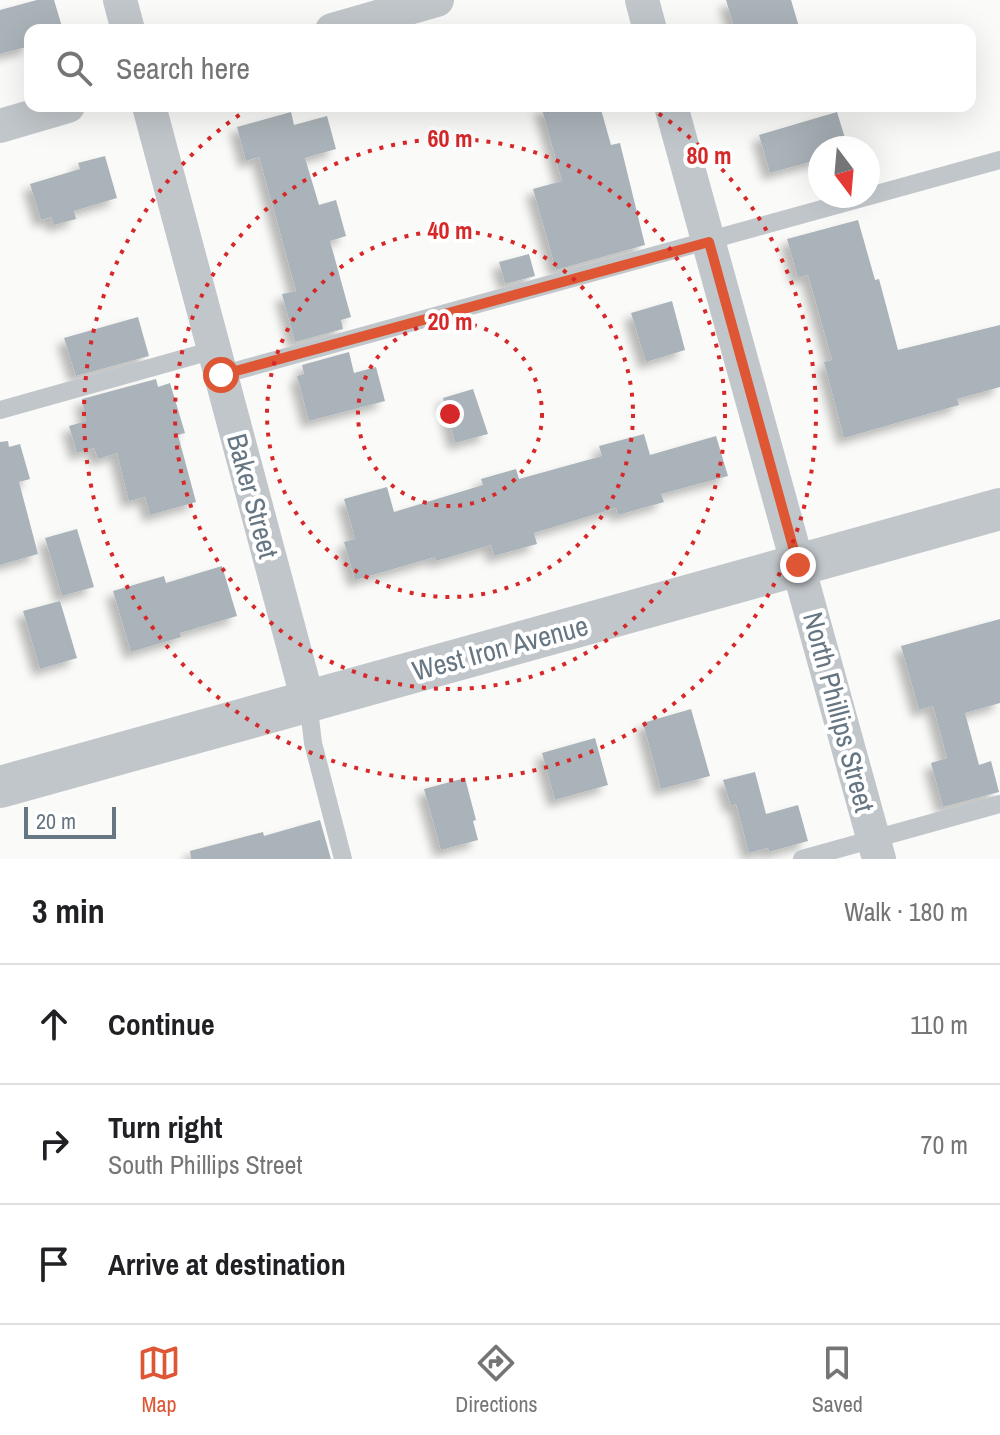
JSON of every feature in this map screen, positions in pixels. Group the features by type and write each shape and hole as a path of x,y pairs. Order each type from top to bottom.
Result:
{"street":[{"path":"120,0 126,24"},
{"path":"353,24 437,0"},
{"path":"642,0 648,24"},
{"path":"0,126 48,112"},
{"name":"Baker Street","path":"151,112 308,701"},
{"name":"North Phillips Street","path":"673,112 876,849"},
{"name":"West Iron Avenue","path":"0,787 1000,509"}],"lane":[{"path":"0,410 218,363 709,242 1000,160"},
{"path":"308,701 313,743 343,859"},
{"path":"802,859 876,849 1000,804"}],"building":[{"path":"37,0 54,0 61,24 24,24 24,48 0,54 0,10"},
{"path":"726,0 791,0 798,24 733,24"},
{"path":"291,112 294,125 327,116 336,149 305,158 319,205 336,200 346,236 330,241 351,317 341,320 343,329 295,342 282,294 296,291 259,157 246,161 237,127"},
{"path":"543,112 602,112 611,145 620,143 645,245 556,270 533,189 562,181"},
{"path":"837,112 844,136 808,136 808,162 770,173 759,135"},
{"path":"105,156 117,198 74,211 76,219 54,225 51,217 41,220 30,184 80,169 78,163"},
{"path":"858,220 875,280 879,279 898,350 1000,325 1000,387 957,399 959,405 844,438 824,362 832,360 808,275 798,278 787,239"},
{"path":"529,254 535,276 505,284 499,262"},
{"path":"672,301 685,350 646,362 631,313"},
{"path":"138,317 149,356 76,376 64,338"},
{"path":"349,352 354,373 376,367 385,401 309,421 297,376 304,374 302,365"},
{"path":"156,379 158,387 170,383 185,433 178,435 196,502 150,515 145,497 129,501 117,453 98,459 94,448 77,453 69,426 86,421 82,399"},
{"path":"473,389 488,434 455,443 443,398"},
{"path":"644,434 650,455 716,436 728,476 661,494 664,502 618,515 616,508 534,533 537,544 494,556 491,545 355,580 344,542 355,539 344,499 387,487 394,512 483,485 481,479 516,469 519,479 602,456 599,446"},
{"path":"8,441 9,447 20,444 30,479 19,482 38,554 0,565 0,442"},
{"path":"77,529 94,587 62,596 45,538"},
{"path":"222,566 237,616 131,652 113,591 164,576 166,583"},
{"path":"60,601 77,658 40,669 23,611"},
{"path":"1000,619 1000,703 965,713 979,765 991,761 999,792 943,807 931,763 947,758 933,706 919,710 901,646"},
{"path":"691,709 710,776 661,789 643,723"},
{"path":"595,738 608,785 555,800 542,753"},
{"path":"755,772 766,814 798,805 808,841 769,852 768,848 749,853 736,804 731,806 723,780"},
{"path":"465,778 478,840 441,850 424,789"},
{"path":"320,820 331,859 191,859 190,851 263,832 264,836"}],"route":[{"path":"221,375 709,242 798,565"}]}
